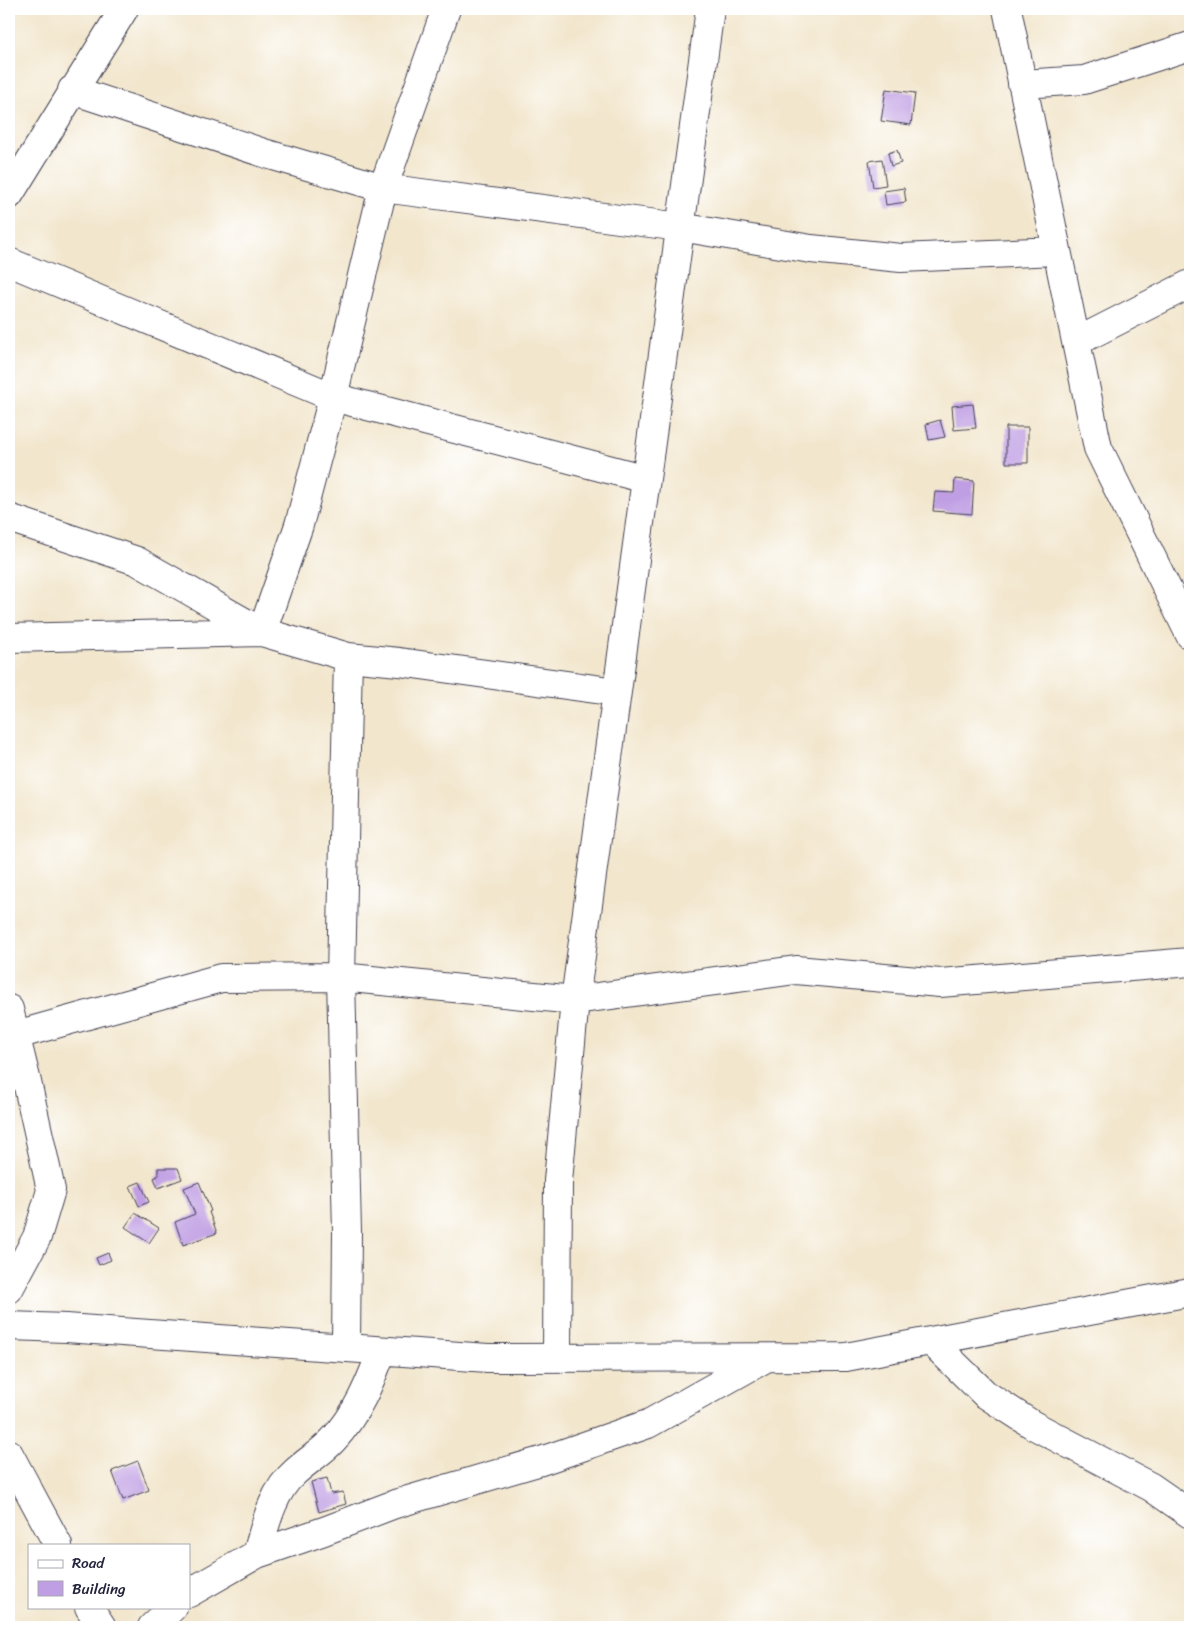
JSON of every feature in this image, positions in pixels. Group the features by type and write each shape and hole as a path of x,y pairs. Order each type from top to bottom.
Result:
{"street":[{"path":"9,195 72,90 124,9"},
{"path":"262,632 299,525 333,397 383,188 446,9"},
{"path":"557,1358 558,1181 575,1000 710,9"},
{"path":"1007,9 1098,448 1190,635"},
{"path":"1022,84 1084,80 1190,46"},
{"path":"72,90 267,154 383,188 680,227 811,249 901,258 1057,251"},
{"path":"9,262 333,397 646,479"},
{"path":"1076,342 1190,284"},
{"path":"9,518 137,562 262,632 348,658 399,662 617,692"},
{"path":"9,638 262,632"},
{"path":"346,1348 347,1232 341,977 348,658"},
{"path":"12,1036 221,978 341,977 575,1000 796,970 940,983 1190,962"},
{"path":"9,1009 12,1036 51,1190 37,1237 9,1289"},
{"path":"9,1326 66,1328 488,1358 846,1357 1190,1292"},
{"path":"931,1341 985,1394 1033,1425 1151,1487 1190,1514"},
{"path":"258,1554 266,1522 279,1491 293,1473 333,1441 350,1418 366,1391 382,1350"},
{"path":"190,1592 258,1554 395,1504 541,1461 648,1424 766,1357"},
{"path":"9,1454 57,1544"},
{"path":"91,1608 102,1627"},
{"path":"152,1627 172,1608"}],"building":[{"path":"886,89 915,93 911,125 881,121"},
{"path":"897,150 901,163 891,166 888,153"},
{"path":"882,159 886,185 873,187 869,161"},
{"path":"904,188 906,202 886,205 884,191"},
{"path":"973,404 976,428 954,430 952,406"},
{"path":"940,420 945,437 929,440 926,424"},
{"path":"1006,427 1028,427 1028,463 1006,463"},
{"path":"955,479 974,481 972,514 933,511 935,492 954,493"},
{"path":"158,1168 178,1168 182,1179 158,1188 154,1178 158,1176"},
{"path":"140,1182 149,1202 139,1206 130,1186"},
{"path":"199,1182 211,1211 209,1212 217,1233 183,1245 175,1222 195,1214 184,1188"},
{"path":"135,1213 159,1228 149,1243 125,1227"},
{"path":"108,1253 111,1260 99,1265 96,1258"},
{"path":"138,1461 149,1490 123,1500 112,1471"},
{"path":"327,1478 331,1494 343,1492 346,1504 319,1512 311,1482"}]}
